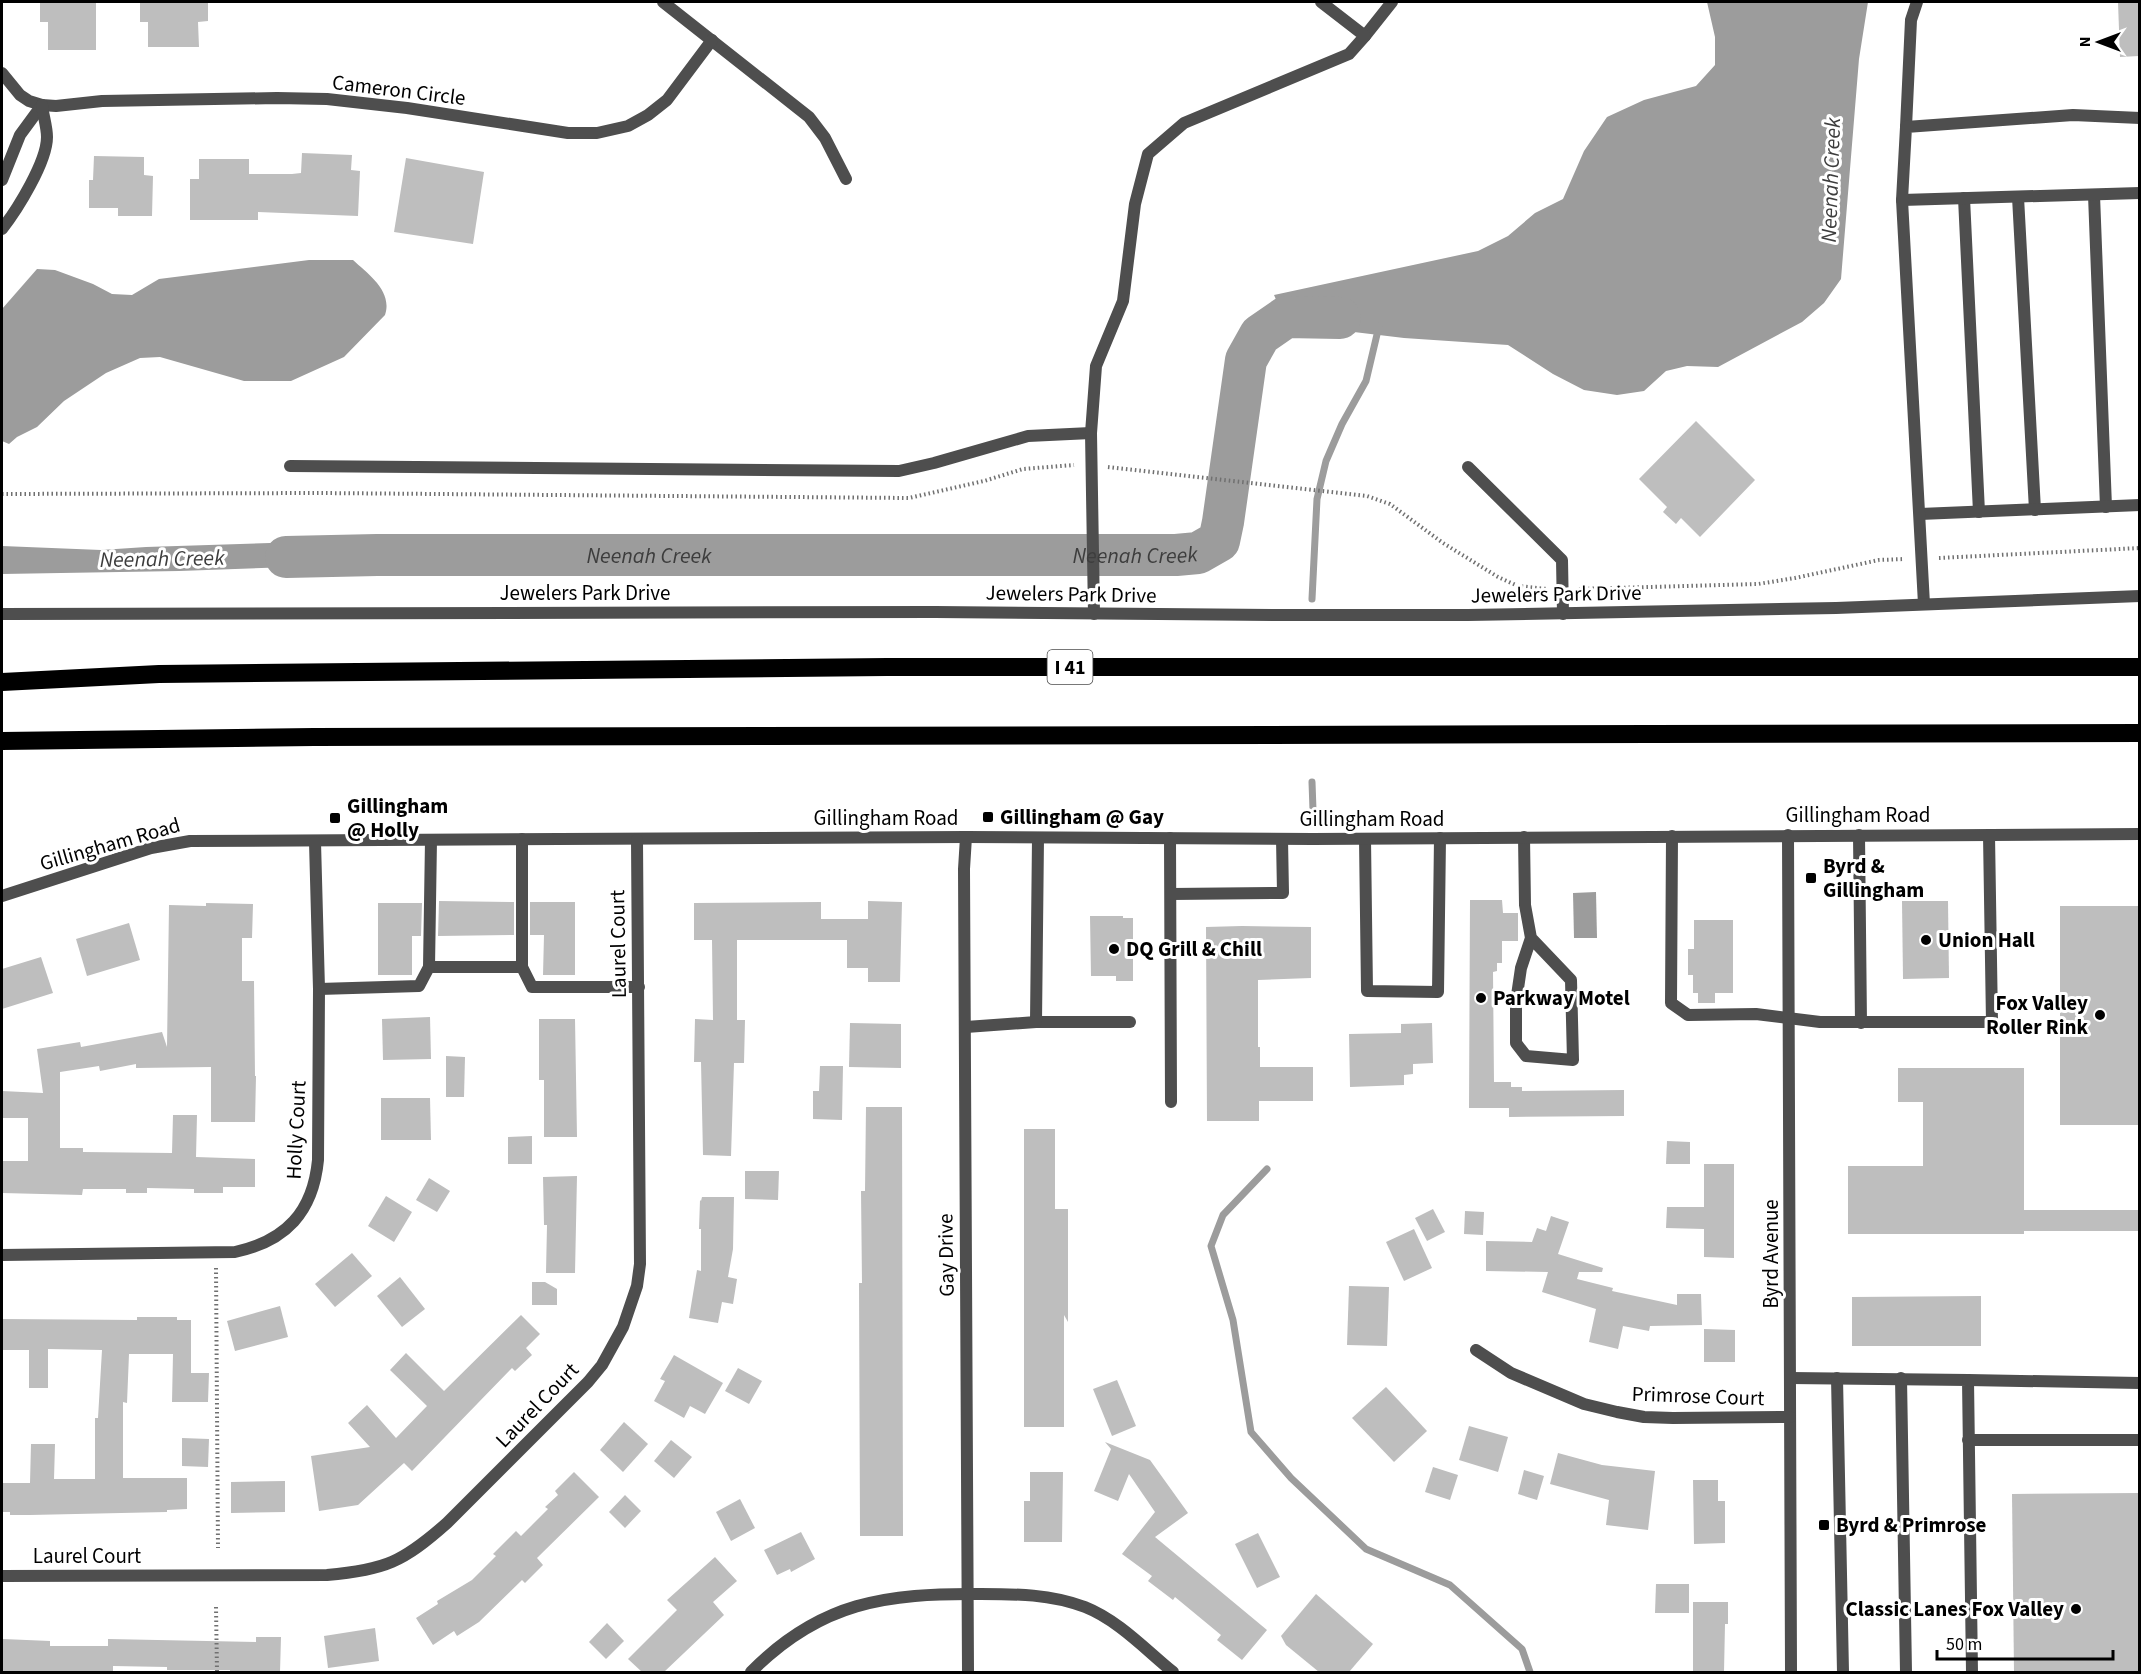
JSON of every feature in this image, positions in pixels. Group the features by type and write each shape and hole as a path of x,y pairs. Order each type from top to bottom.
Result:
{"highway":[{"name":"I 41","path":"2,681 159,674 875,667 2139,667"},
{"path":"2,741 314,736 2139,733"}],"street":[{"path":"663,2 809,117 825,138 846,179"},
{"path":"1321,2 1365,36"},
{"path":"1094,614 1091,433 1096,366 1123,301 1135,204 1148,154 1184,123 1348,54 1392,2"},
{"path":"1917,2 1911,20 1902,200 1924,604"},
{"name":"Cameron Circle","path":"2,73 20,95 42,105 114,101 327,99 407,108 568,133 597,133 628,126 648,115 667,100 712,40"},
{"path":"2,180 20,135 42,105"},
{"path":"2,229 22,200 39,166 47,139 42,105"},
{"path":"1906,127 2073,115 2139,118"},
{"path":"1902,200 2139,193"},
{"path":"2094,195 2106,507"},
{"path":"2018,197 2036,510"},
{"path":"1964,198 1979,512"},
{"path":"290,466 899,471 1028,436 1091,433"},
{"path":"1468,467 1562,560 1563,614"},
{"path":"1920,514 2139,505"},
{"name":"Jewelers Park Drive","path":"2,614 899,612 1273,615 1563,614 1836,608 2139,596"},
{"name":"Gillingham Road","path":"2,896 170,844 190,841 966,837 1365,839 2139,834"},
{"name":"Byrd Avenue","path":"1788,835 1791,1672"},
{"path":"1859,835 1861,1023"},
{"path":"1672,836 1671,1003 1688,1015 1756,1014 1820,1022 1861,1023 1992,1022 1989,835"},
{"name":"Gay Drive","path":"966,837 964,869 968,1672"},
{"path":"1524,837 1525,905 1531,938 1521,968 1516,1002 1516,1043 1526,1056 1573,1060 1571,980 1531,938"},
{"path":"1036,1022 1038,838"},
{"path":"1170,838 1171,1102"},
{"path":"1365,839 1367,991 1438,992 1440,838"},
{"path":"522,839 522,968 532,987 639,987"},
{"path":"1171,894 1283,893 1282,839"},
{"path":"319,989 419,986 429,967 430,840"},
{"name":"Laurel Court","path":"2,1576 327,1575 352,1573 391,1564 422,1545 447,1523 588,1382 614,1347 631,1307 640,1264 637,840"},
{"name":"Holly Court","path":"2,1255 235,1252 254,1248 271,1240 287,1229 300,1214 310,1198 316,1179 318,1160 319,989 315,842"},
{"path":"429,967 522,968"},
{"path":"966,1027 1036,1022 1130,1022"},
{"name":"Primrose Court","path":"1476,1350 1510,1373 1584,1404 1617,1412 1663,1417 1790,1417"},
{"path":"1790,1378 2139,1383"},
{"path":"1837,1378 1843,1672"},
{"path":"1901,1378 1906,1672"},
{"path":"1968,1380 1972,1672"},
{"path":"1968,1440 2139,1440"},
{"path":"751,1672 796,1634 840,1611 887,1598 968,1594 1055,1597 1086,1608 1124,1631 1173,1672"}],"path":[{"path":"2,494 332,493 909,498 984,482 1023,469 1092,465 1367,496 1390,504 1443,543 1498,577 1518,586 1540,590 1758,584 1879,560 2139,548"},
{"path":"216,1252 218,1548"},
{"path":"216,1608 217,1672"}],"water":[{"path":"1707,2 1868,2 1859,59 1841,279 1824,303 1802,322 1718,367 1687,366 1666,371 1644,391 1617,395 1584,390 1553,374 1508,345 1404,338 1287,324 1274,295 1478,251 1508,236 1535,213 1563,199 1584,151 1607,117 1644,100 1696,86 1715,65 1715,37"},
{"path":"309,260 353,260 378,284 385,298 387,306 385,315 344,357 291,381 244,381 160,357 140,358 106,373 64,401 37,427 17,437 9,444 2,441 2,309 37,269 55,270 93,284 112,294 132,295 159,279"},
{"path":"335,541 342,556 320,566 2,574 2,546 101,550"},
{"path":"1596,892 1597,938 1574,938 1573,893"}],"pier":[{"path":"294,540 295,570 272,571 272,541"}],"building":[{"path":"40,2 96,2 96,50 48,50 48,22 40,22"},
{"path":"140,2 208,2 208,21 198,22 199,47 148,47 148,22 140,22"},
{"path":"2118,2 2139,2 2139,56 2120,57"},
{"path":"302,153 352,155 351,170 360,171 358,216 258,212 258,220 190,220 190,179 199,179 199,159 249,159 249,174 292,174 301,173"},
{"path":"94,156 144,157 144,175 153,176 152,216 118,216 118,208 89,208 89,180 93,180"},
{"path":"406,158 484,172 473,244 394,232"},
{"path":"1696,421 1755,480 1700,537 1681,518 1676,524 1663,512 1667,507 1639,479"},
{"name":"Parkway Motel","path":"1470,900 1502,900 1503,913 1518,913 1518,941 1502,941 1502,963 1497,963 1497,971 1493,972 1494,1082 1511,1082 1511,1087 1522,1087 1522,1091 1624,1090 1624,1116 1509,1117 1509,1108 1469,1108"},
{"path":"439,901 514,902 514,935 438,936"},
{"path":"868,901 902,902 900,982 868,982 868,968 847,968 847,940 737,940 737,1020 745,1020 744,1063 734,1063 731,1156 703,1155 701,1062 694,1062 695,1019 713,1020 712,940 694,940 694,903 821,902 821,919 868,919"},
{"name":"Union Hall","path":"1902,901 1948,901 1949,978 1903,979"},
{"path":"530,902 575,902 575,975 543,975 544,935 530,935"},
{"path":"206,903 253,904 252,938 242,938 242,981 254,981 255,1122 211,1122 211,1067 136,1068 136,1064 100,1071 99,1066 60,1072 60,1148 83,1148 83,1152 172,1153 173,1115 197,1115 196,1157 255,1159 255,1187 223,1187 223,1193 194,1193 194,1189 147,1188 147,1193 126,1193 126,1189 83,1189 82,1195 2,1193 2,1161 28,1161 28,1118 2,1118 2,1091 43,1093 37,1049 80,1042 81,1047 162,1032 167,1047 169,905 206,906"},
{"path":"378,903 422,903 421,936 412,936 412,975 378,975"},
{"name":"Fox Valley Roller Rink","path":"2060,906 2139,906 2139,1125 2060,1125"},
{"name":"DQ Grill & Chill","path":"1090,916 1133,918 1133,981 1116,981 1116,976 1091,976"},
{"path":"1694,920 1733,920 1733,993 1715,993 1715,1003 1698,1003 1698,993 1693,993 1693,975 1688,975 1688,949 1694,949"},
{"path":"129,923 140,960 87,976 76,939"},
{"path":"1206,927 1311,927 1311,978 1258,980 1258,1047 1260,1047 1260,1067 1313,1067 1313,1101 1259,1101 1259,1121 1207,1121"},
{"path":"41,957 53,993 2,1009 2,969"},
{"path":"430,1017 431,1059 383,1060 382,1019"},
{"path":"539,1019 575,1019 577,1137 544,1137 544,1080 539,1080"},
{"path":"850,1023 901,1024 901,1068 849,1067"},
{"path":"1432,1023 1433,1063 1413,1064 1413,1074 1404,1075 1404,1085 1350,1087 1349,1034 1401,1033 1401,1024"},
{"path":"446,1056 465,1057 464,1097 446,1097"},
{"path":"820,1066 843,1066 842,1120 813,1119 813,1091 819,1091"},
{"path":"1898,1068 2024,1068 2024,1210 2139,1210 2139,1231 2024,1231 2024,1234 1848,1234 1848,1166 1923,1166 1923,1102 1898,1102"},
{"path":"381,1098 430,1098 431,1140 381,1140"},
{"path":"866,1107 902,1107 903,1536 860,1536 859,1283 862,1283 861,1191 865,1191"},
{"path":"1024,1129 1055,1129 1055,1209 1068,1209 1068,1322 1064,1315 1064,1427 1024,1427"},
{"path":"532,1136 532,1164 508,1164 508,1137"},
{"path":"1667,1141 1690,1142 1690,1164 1666,1164"},
{"path":"1704,1164 1734,1164 1734,1258 1704,1257 1704,1229 1666,1228 1667,1207 1704,1207"},
{"path":"745,1171 779,1171 778,1200 745,1199"},
{"path":"577,1176 575,1273 546,1273 547,1225 544,1225 543,1177"},
{"path":"429,1178 450,1191 437,1212 416,1200"},
{"path":"386,1196 412,1212 394,1242 368,1226"},
{"path":"702,1197 734,1197 733,1249 728,1277 737,1279 733,1304 722,1302 718,1323 689,1318 697,1270 701,1271 701,1229 699,1229"},
{"path":"1433,1209 1445,1232 1427,1241 1415,1218"},
{"path":"1465,1211 1484,1212 1483,1235 1464,1234"},
{"path":"1551,1216 1569,1222 1558,1254 1603,1268 1602,1272 1579,1272 1577,1279 1613,1288 1612,1291 1677,1305 1677,1294 1701,1294 1702,1325 1650,1326 1649,1331 1623,1326 1618,1349 1589,1342 1596,1309 1542,1292 1548,1272 1486,1271 1486,1241 1532,1242 1537,1228 1546,1231"},
{"path":"1414,1229 1432,1268 1404,1281 1386,1242"},
{"path":"352,1253 372,1276 335,1307 315,1284"},
{"path":"400,1277 425,1309 402,1327 377,1296"},
{"path":"532,1282 545,1282 557,1289 557,1305 532,1305"},
{"path":"1349,1286 1389,1287 1387,1346 1347,1345"},
{"path":"1981,1296 1981,1346 1852,1346 1852,1297"},
{"path":"280,1306 288,1337 235,1351 227,1321"},
{"path":"521,1315 540,1334 526,1348 532,1355 515,1371 512,1368 412,1471 404,1463 358,1505 319,1511 311,1456 370,1447 348,1423 367,1405 396,1438 427,1406 390,1370 406,1353 444,1391"},
{"path":"137,1317 177,1317 177,1320 191,1320 191,1373 209,1373 208,1402 172,1402 173,1354 129,1354 127,1403 123,1402 123,1478 187,1478 187,1509 167,1510 167,1512 30,1515 10,1515 10,1512 2,1512 2,1483 30,1483 31,1444 55,1444 54,1479 95,1479 95,1418 98,1418 102,1350 48,1349 48,1388 29,1388 29,1350 2,1350 2,1319 137,1320"},
{"path":"1704,1329 1735,1330 1735,1362 1704,1362"},
{"path":"674,1355 723,1383 705,1414 690,1406 684,1418 654,1401 665,1381 660,1379"},
{"path":"738,1368 762,1381 749,1404 725,1391"},
{"path":"1117,1380 1136,1426 1112,1436 1093,1389"},
{"path":"1386,1387 1427,1431 1394,1462 1352,1418"},
{"path":"624,1422 648,1444 623,1472 600,1450"},
{"path":"1469,1426 1508,1437 1498,1472 1459,1460"},
{"path":"182,1438 209,1439 208,1467 182,1466"},
{"path":"671,1440 692,1457 674,1478 654,1461"},
{"path":"1105,1442 1150,1460 1188,1513 1155,1537 1267,1630 1242,1660 1217,1640 1221,1635 1175,1597 1173,1600 1148,1581 1152,1576 1122,1554 1155,1512 1129,1474 1118,1501 1094,1491 1111,1449"},
{"path":"1558,1453 1602,1465 1655,1471 1648,1530 1606,1525 1609,1500 1550,1484"},
{"path":"1433,1467 1458,1475 1450,1500 1425,1492"},
{"path":"1524,1470 1544,1476 1537,1500 1518,1494"},
{"path":"574,1472 599,1497 537,1558 543,1565 525,1583 522,1580 479,1622 457,1636 454,1631 433,1645 416,1618 438,1604 437,1601 472,1580 496,1556 493,1554 516,1531 521,1536 548,1509 545,1507 558,1495 555,1491"},
{"path":"1030,1472 1063,1472 1062,1542 1024,1542 1024,1501 1030,1501"},
{"path":"1693,1480 1718,1480 1718,1501 1725,1501 1725,1543 1694,1544"},
{"path":"285,1481 285,1512 231,1513 231,1482"},
{"name":"Classic Lanes Fox Valley","path":"2139,1493 2139,1672 2014,1672 2012,1494"},
{"path":"625,1495 641,1511 625,1528 609,1512"},
{"path":"740,1499 755,1528 731,1541 716,1512"},
{"path":"801,1532 815,1559 791,1572 790,1569 777,1575 764,1550"},
{"path":"1258,1533 1280,1577 1257,1588 1235,1544"},
{"path":"715,1557 737,1581 713,1602 724,1615 664,1672 642,1672 628,1659 677,1610 667,1600"},
{"path":"1656,1584 1689,1584 1689,1613 1655,1613"},
{"path":"1316,1594 1373,1644 1349,1672 1319,1672 1286,1645 1281,1636"},
{"path":"1693,1602 1728,1602 1724,1672 1693,1672"},
{"path":"607,1623 624,1641 606,1659 589,1642"},
{"path":"375,1628 379,1661 328,1668 324,1636"},
{"path":"256,1637 281,1637 280,1672 167,1670 167,1667 113,1666 113,1672 3,1672 3,1639 50,1641 50,1646 108,1646 108,1639 256,1642"}],"waterway":[{"name":"Neenah Creek","path":"286,557 1176,555 1198,553 1219,541 1246,360 1260,335 1286,317 1340,318"},
{"path":"1312,599 1317,499 1326,461 1342,424 1366,381 1379,326"},
{"path":"1312,782 1313,810"},
{"path":"1267,1169 1223,1215 1211,1246 1233,1320 1251,1432 1291,1478 1366,1549 1450,1585 1522,1649 1530,1672"}],"place":[{"name":"Gillingham @ Gay","path":"988,817"},
{"name":"Gillingham @ Holly","path":"335,818"},
{"name":"Byrd & Gillingham","path":"1811,878"},
{"name":"Union Hall","path":"1926,940"},
{"name":"DQ Grill & Chill","path":"1114,949"},
{"name":"Parkway Motel","path":"1481,998"},
{"name":"Fox Valley Roller Rink","path":"2100,1015"},
{"name":"Byrd & Primrose","path":"1824,1525"},
{"name":"Classic Lanes Fox Valley","path":"2076,1609"}]}
